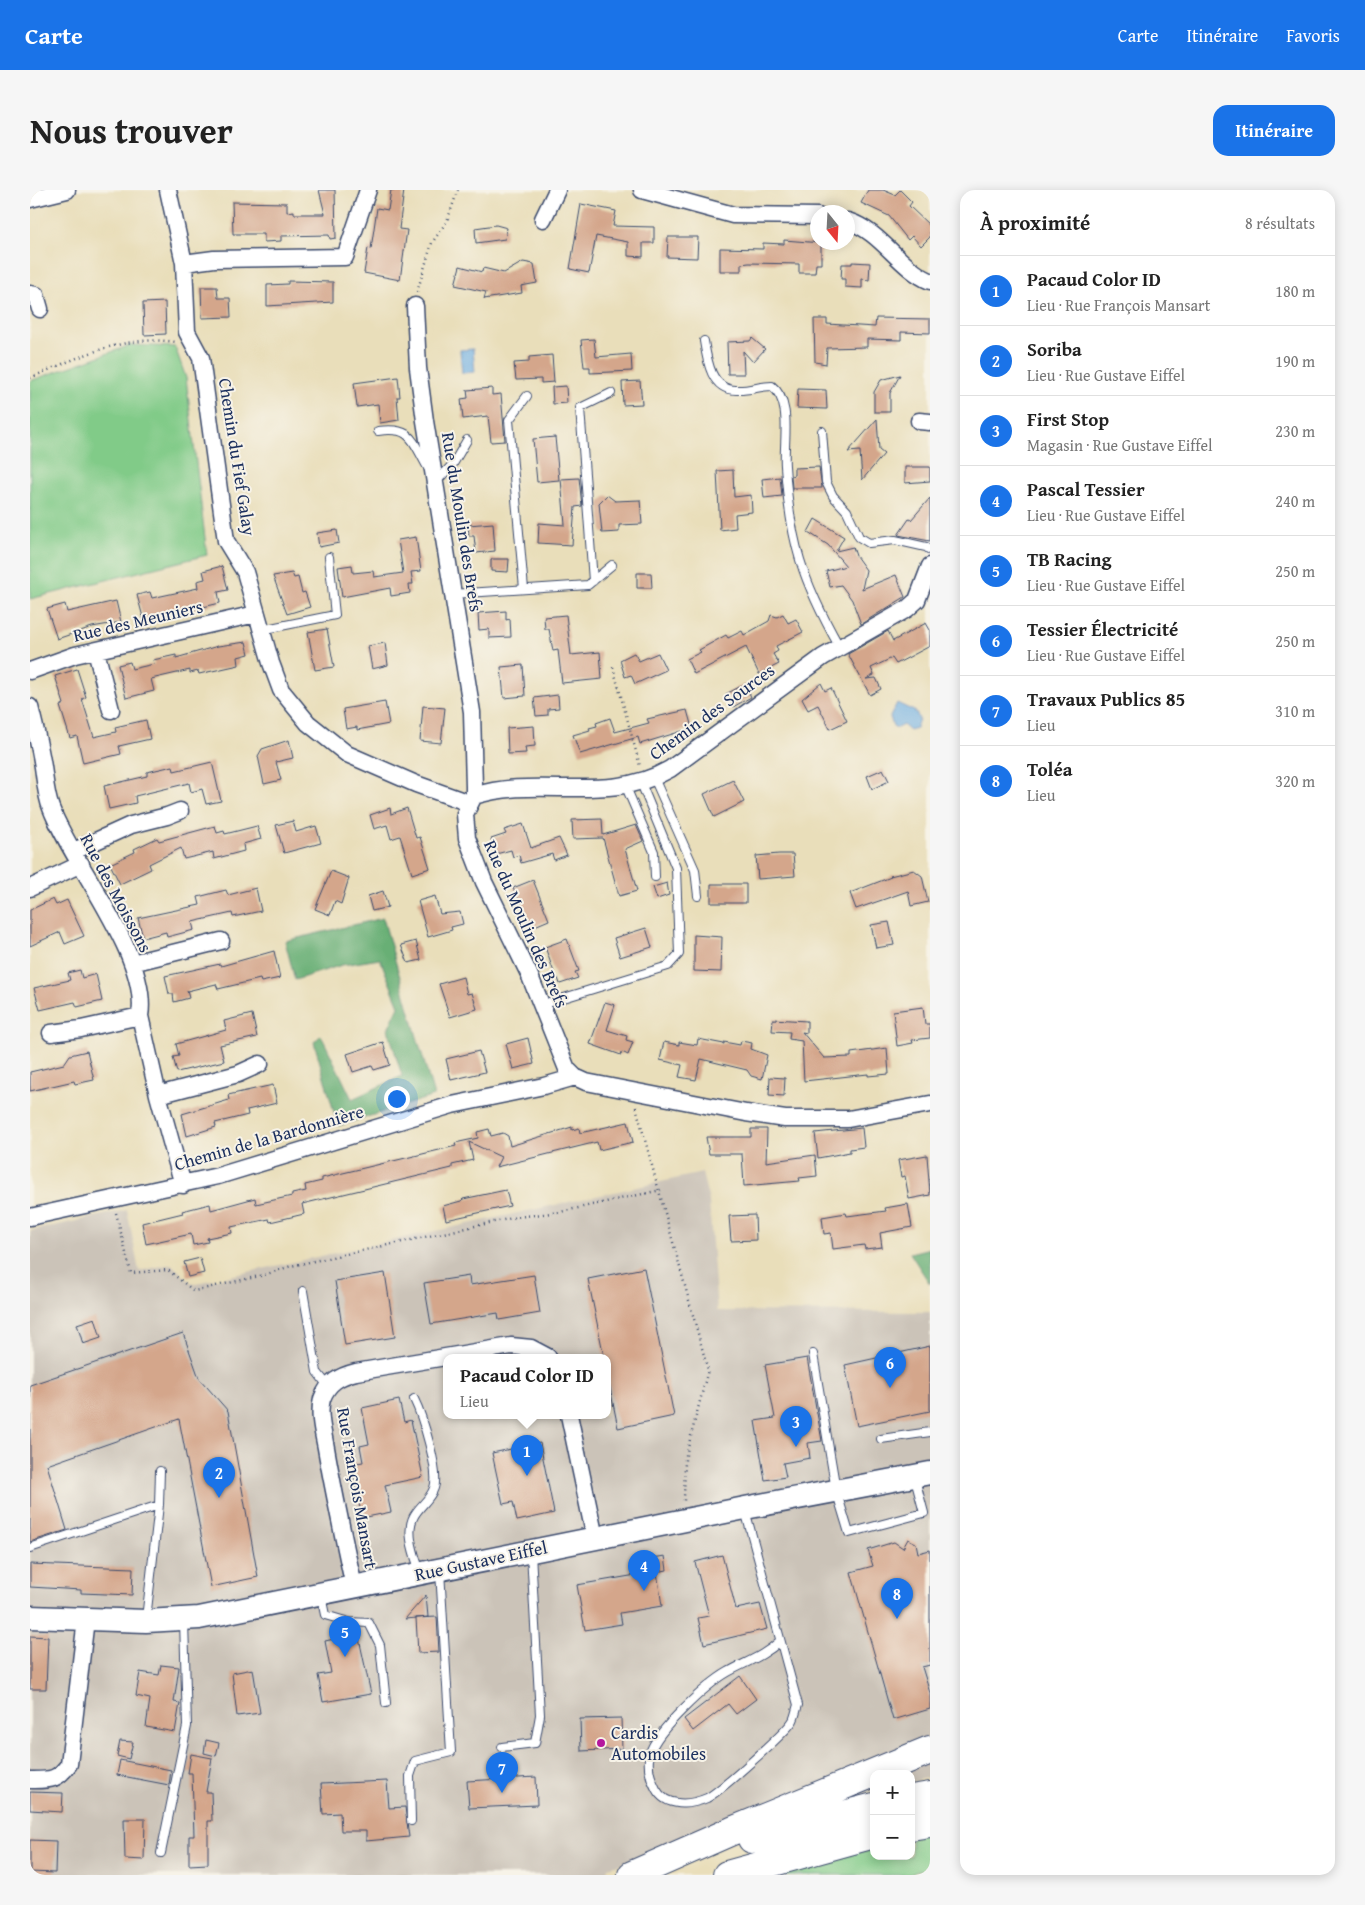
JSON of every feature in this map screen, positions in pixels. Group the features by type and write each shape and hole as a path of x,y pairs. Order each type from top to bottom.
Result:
{"highway":[{"path":"632,1875 732,1831 930,1750"},
{"path":"915,1798 930,1796"},
{"path":"637,1875 768,1834 870,1808"},
{"path":"915,1825 930,1823"},
{"path":"726,1875 870,1835"}],"street":[{"path":"30,199 67,190"},
{"name":"Chemin du Fief Galay","path":"168,190 184,264 191,338 201,358 226,541 246,572 256,614 281,690 296,710 322,736 347,754 416,784 471,799"},
{"path":"184,264 214,259 345,258 368,190"},
{"path":"543,219 557,190"},
{"path":"642,190 733,215 810,216"},
{"path":"855,223 876,235 906,264 930,281"},
{"path":"30,294 36,295 40,309"},
{"name":"Rue du Moulin des Brefs","path":"416,306 418,368 472,712 471,799 464,822 467,838 484,882 529,974 562,1058 575,1077"},
{"name":"Chemin des Sources","path":"641,782 840,646 907,609 917,600 930,566"},
{"name":"Rue des Meuniers","path":"30,671 96,651 256,614"},
{"path":"96,651 112,710"},
{"name":"Rue des Moissons","path":"30,707 50,805 59,827 119,933 132,963 142,1003 140,1016 158,1095 183,1185"},
{"path":"471,799 506,789 641,782"},
{"path":"30,888 131,824 180,811"},
{"path":"132,963 221,941"},
{"path":"51,1032 81,1029 140,1016"},
{"path":"158,1095 238,1074 260,1064"},
{"path":"575,1077 586,1082 746,1113 814,1120 880,1114 930,1104"},
{"name":"Chemin de la Bardonnière","path":"30,1217 183,1185 274,1161 452,1105 544,1086 575,1077"},
{"name":"Rue François Mansart","path":"463,1354 511,1346 531,1348 542,1354"},
{"name":"Rue François Mansart","path":"354,1587 332,1484 321,1415 322,1399 328,1386 340,1376 443,1357"},
{"path":"570,1419 596,1538"},
{"name":"Rue Gustave Eiffel","path":"30,1617 146,1621 199,1618 922,1474"},
{"path":"30,1780 51,1780 62,1774 69,1764 86,1619"}],"lane":[{"path":"704,341 708,364 714,378 727,389 737,390 772,386 780,393 784,406 784,464 789,520 797,557 809,588 840,646"},
{"path":"593,581 580,408 611,393"},
{"path":"524,589 509,420 527,396"},
{"path":"378,431 396,428 409,434 436,482 453,464 466,440"},
{"path":"822,431 828,489 847,511 859,537 869,543 894,540 926,547 930,550"},
{"path":"261,630 335,615 329,557"},
{"path":"452,594 588,585 612,565"},
{"path":"641,782 654,852 654,877"},
{"path":"641,782 695,870 698,896"},
{"path":"541,1005 668,966 679,954 676,868 641,782"},
{"path":"303,1291 317,1372 328,1386"},
{"path":"813,1354 836,1490 849,1533 924,1513 922,1474"},
{"path":"410,1821 410,1776 416,1761 451,1752 430,1572 411,1538 414,1516 428,1501 435,1486 429,1437 414,1399"},
{"path":"881,1439 930,1432"},
{"path":"146,1621 159,1505 160,1471"},
{"path":"30,1548 159,1505"},
{"path":"745,1508 798,1705 792,1721 776,1739 709,1797 688,1804 672,1802 657,1792 649,1770 650,1754 657,1737 691,1701 726,1673 762,1656 780,1642"},
{"path":"502,1747 535,1743 540,1715 531,1551"},
{"path":"320,1594 325,1615 349,1622 369,1623 380,1645 386,1703"},
{"path":"161,1853 187,1726 184,1619"}],"path":[{"path":"416,306 418,283 432,243 447,221 458,190"},
{"path":"30,378 117,344 139,340 191,338"},
{"path":"613,667 641,782"},
{"path":"632,1091 708,1370 685,1458 684,1520"},
{"path":"106,1201 118,1215 131,1273 168,1270 194,1291 264,1275 291,1266 517,1217 560,1212 660,1191"}],"shaded area":[{"path":"702,1173 709,1201 717,1311 930,1312 930,1777 915,1781 915,1770 870,1770 870,1791 757,1827 608,1867 606,1875 30,1875 30,1231 127,1210 139,1271 171,1264 193,1284"}],"green space":[{"path":"131,345 175,347 186,378 207,555 30,599 30,381"},
{"path":"383,918 434,1096 338,1126 314,1042 321,1035 352,1099 402,1076 388,1029 399,1006 380,959 342,965 295,980 285,941"},
{"path":"930,1248 930,1284 910,1253"},
{"path":"930,1833 930,1867 908,1875 760,1875 870,1841 870,1860 915,1860 915,1835"}],"water":[{"path":"473,349 475,372 462,373 460,350"},
{"path":"897,703 916,712 919,719 916,728 909,730 903,725 897,728 893,726 890,717"}],"building":[{"path":"319,190 335,190 336,238 330,239 329,235 281,236 281,241 264,242 264,234 233,234 232,202 287,203 287,212 294,211 294,214 325,214"},
{"path":"391,190 404,190 399,229 407,230 400,280 364,273 368,248 371,249 377,208 388,210"},
{"path":"868,190 883,190 895,195 900,190 912,202 909,206 930,226 930,237 921,246 912,236 908,240 889,216 861,203"},
{"path":"581,204 616,211 613,226 654,227 654,243 643,243 643,257 628,256 628,242 596,236 589,273 570,269"},
{"path":"496,225 507,228 505,239 476,243 475,228"},
{"path":"668,237 698,237 697,258 667,257"},
{"path":"784,240 810,242 810,250 821,250 821,264 816,264 815,273 799,273 799,264 749,263 741,264 741,271 720,271 720,248 763,249 763,243 784,244"},
{"path":"523,262 534,264 537,283 521,286 522,293 484,299 486,292 455,285 460,266 482,272 483,268 504,273"},
{"path":"852,262 870,263 869,280 862,279 862,288 845,287 845,279 841,279 842,264 852,264"},
{"path":"288,281 333,282 333,302 267,306 267,285 288,284"},
{"path":"201,287 217,287 218,298 230,298 231,317 202,318"},
{"path":"165,302 166,334 144,335 143,303"},
{"path":"876,318 930,319 930,333 901,332 901,340 867,339 867,347 827,348 826,364 815,362 814,319 827,319 827,324 875,327"},
{"path":"752,338 765,349 753,362 743,351 744,374 728,374 727,342 750,341"},
{"path":"594,339 596,357 631,354 632,371 590,373 590,367 584,367 581,340"},
{"path":"552,355 554,382 541,383 541,379 516,380 514,363 529,362 529,357"},
{"path":"900,375 890,393 890,412 874,412 874,392 881,380"},
{"path":"398,377 400,397 397,397 399,420 380,423 378,404 357,407 354,383"},
{"path":"640,381 642,404 623,405 622,382"},
{"path":"566,386 567,403 553,404 552,387"},
{"path":"492,388 492,395 501,394 505,441 491,442 488,416 463,419 461,399 468,398 467,390"},
{"path":"798,389 826,390 827,409 797,408"},
{"path":"877,419 879,450 884,454 862,480 860,451 848,452"},
{"path":"555,437 559,480 537,482 533,439"},
{"path":"819,467 822,488 792,488 791,476 794,475 794,468"},
{"path":"905,467 930,467 930,481 905,483"},
{"path":"733,470 734,497 751,495 752,512 735,514 736,528 720,530 717,471"},
{"path":"780,477 782,496 764,498 762,479"},
{"path":"579,478 582,506 575,507 572,545 538,543 539,523 565,525 561,479"},
{"path":"607,495 615,501 640,500 642,524 619,525 619,532 602,533 599,503"},
{"path":"930,498 930,541 898,535 909,519 911,520"},
{"path":"815,519 844,537 836,551 853,547 856,556 866,570 862,589 896,575 905,597 861,624 852,600 841,585 830,587 826,571 846,566 828,545 808,532"},
{"path":"493,523 495,551 476,553 474,536 469,536 468,525"},
{"path":"337,530 339,543 319,547 317,533"},
{"path":"416,537 421,571 411,572 413,584 409,584 410,593 391,596 390,588 342,597 338,567 352,565 353,573 373,571 374,577 403,573 398,540"},
{"path":"491,559 509,559 508,572 491,571"},
{"path":"222,566 228,590 218,592 220,603 144,621 137,595 150,592 152,598 198,588 197,581 205,579 203,571"},
{"path":"292,573 294,578 298,577 302,593 305,592 310,607 287,614 273,576"},
{"path":"637,573 651,573 652,588 637,588"},
{"path":"116,601 121,622 92,627 57,639 47,609 65,604 67,612"},
{"path":"506,611 506,620 510,619 511,637 489,638 489,629 479,630 478,613"},
{"path":"783,614 788,623 796,619 803,632 776,646 778,651 773,654 779,664 759,674 746,647 694,674 687,659 701,652 699,650 726,635 728,638 742,631 744,635 769,621 771,615 777,617"},
{"path":"566,615 571,655 600,652 602,679 562,683 558,650 553,651 549,629 545,629 544,617"},
{"path":"926,623 930,630 930,646 896,664 892,658 871,668 874,675 866,679 876,678 881,689 870,695 848,654 888,631 893,641"},
{"path":"327,629 334,667 315,670 308,632"},
{"path":"246,642 249,654 238,657 239,665 199,674 198,671 190,673 190,670 151,679 154,691 126,698 118,665 130,662 132,669 154,664 153,660 176,655 176,658 218,646"},
{"path":"385,643 388,665 372,669 368,646"},
{"path":"634,653 639,661 658,653 666,670 635,684 631,675 625,677 620,660"},
{"path":"523,665 525,696 504,698 501,667"},
{"path":"77,669 86,697 82,699 94,737 116,732 115,727 146,720 150,739 119,746 121,754 83,763 77,736 70,738 60,706 64,704 55,676"},
{"path":"821,683 825,691 831,688 847,721 830,729 818,705 808,710 802,699"},
{"path":"745,684 751,697 733,707 726,694"},
{"path":"558,695 559,708 548,709 548,715 536,716 534,698"},
{"path":"385,702 389,724 357,730 357,727 346,729 343,709"},
{"path":"423,706 445,708 441,743 420,741"},
{"path":"687,710 692,728 640,744 638,737 580,754 573,735 590,730 589,728 597,726 596,723 610,718 615,732 649,723 647,719"},
{"path":"534,726 535,746 525,747 526,753 508,754 507,728"},
{"path":"289,740 293,758 276,762 281,780 264,784 258,756 262,749"},
{"path":"212,762 221,801 206,804 202,789 191,792 189,783 135,796 136,803 109,809 104,786 147,776 147,772 173,766 174,771"},
{"path":"883,769 889,781 872,789 867,776"},
{"path":"733,780 744,802 714,817 704,794"},
{"path":"390,808 391,814 407,808 416,838 420,837 430,868 412,874 400,836 391,839 387,825 374,829 370,815"},
{"path":"602,819 603,835 636,825 643,841 625,849 637,891 619,896 603,838 573,839 572,820"},
{"path":"293,821 296,832 316,826 321,843 284,853 276,825"},
{"path":"523,824 531,848 559,838 567,855 554,860 552,854 521,863 519,855 513,857 511,850 496,854 491,839 506,834 504,830"},
{"path":"215,826 217,833 224,831 225,834 257,826 261,839 243,844 244,851 214,859 213,852 184,859 181,848 149,864 151,869 120,884 110,864 135,852 134,849 157,838 159,841"},
{"path":"793,854 795,876 758,879 756,856"},
{"path":"914,870 922,876 928,902 911,906 908,891 856,909 850,893 890,876"},
{"path":"331,871 349,878 341,904 335,901 330,915 315,909"},
{"path":"533,880 549,920 530,928 513,888"},
{"path":"667,883 669,895 657,899 653,887"},
{"path":"711,884 746,884 746,903 711,903"},
{"path":"256,888 261,911 233,917 232,913 192,922 194,930 167,937 166,932 143,938 138,918 200,905 198,897 226,890 228,895"},
{"path":"383,891 388,907 372,911 368,896"},
{"path":"435,896 440,914 460,912 463,924 451,927 452,930 428,937 418,901"},
{"path":"53,899 56,905 67,900 84,936 65,944 60,932 30,946 30,910"},
{"path":"889,922 894,945 876,948 871,925"},
{"path":"646,928 652,947 620,957 614,938"},
{"path":"694,935 722,937 721,972 694,971"},
{"path":"567,939 579,971 575,972 578,978 560,984 545,947"},
{"path":"416,941 421,960 408,963 401,945"},
{"path":"274,951 280,978 261,982 260,979 218,989 216,984 187,991 189,998 174,1002 173,994 169,994 165,976 220,964 221,966"},
{"path":"80,970 82,978 96,974 102,1001 77,1007 75,1002 40,1010 34,988 70,980 68,973"},
{"path":"463,977 467,994 472,993 477,1009 450,1017 439,984"},
{"path":"605,1002 615,1005 607,1030 627,1036 626,1040 633,1042 628,1055 622,1052 621,1055 590,1044"},
{"path":"923,1007 925,1024 930,1024 930,1038 912,1040 913,1043 897,1046 893,1011"},
{"path":"252,1014 257,1037 220,1045 224,1061 177,1072 173,1057 179,1056 176,1044 226,1030 224,1021"},
{"path":"773,1019 807,1021 807,1033 802,1032 824,1058 851,1057 851,1053 887,1048 889,1074 868,1076 868,1074 804,1081 802,1041 789,1039 790,1032 772,1031"},
{"path":"528,1038 534,1064 513,1069 506,1044"},
{"path":"698,1039 724,1044 724,1042 740,1045 741,1041 752,1043 751,1049 767,1055 762,1079 751,1076 747,1070 701,1059 696,1080 679,1077 682,1065 660,1060 664,1042 679,1045 679,1042 697,1045"},
{"path":"383,1042 390,1065 374,1070 372,1066 353,1072 347,1054"},
{"path":"87,1051 94,1080 75,1084 74,1081 30,1091 30,1072 64,1064 70,1055"},
{"path":"479,1051 485,1072 451,1080 446,1059"},
{"path":"770,1077 785,1078 784,1096 769,1095"},
{"path":"273,1085 277,1103 247,1110 248,1115 215,1123 216,1127 187,1136 182,1114 229,1100 228,1095"},
{"path":"628,1122 633,1142 599,1150 597,1142 496,1167 501,1157 469,1142 473,1160 452,1165 452,1168 302,1204 304,1214 270,1222 269,1219 231,1227 232,1233 207,1238 208,1242 193,1245 191,1234 146,1244 142,1223 210,1204 211,1210 255,1198 256,1204 292,1196 292,1194 306,1191 305,1185 322,1181 322,1178 456,1146 455,1143 478,1138 477,1132 489,1129 491,1136 503,1133 508,1136 510,1146 572,1127 572,1130 579,1128 580,1133"},
{"path":"862,1128 864,1147 850,1149 850,1152 818,1158 815,1133"},
{"path":"751,1129 767,1129 766,1162 815,1155 817,1176 799,1178 800,1181 744,1186 742,1154 709,1154 706,1137 751,1137"},
{"path":"927,1155 930,1195 909,1199 905,1176 901,1177 898,1160"},
{"path":"506,1190 510,1206 446,1220 443,1206 463,1199"},
{"path":"908,1204 912,1227 880,1233 882,1247 865,1249 864,1245 833,1249 831,1233 824,1234 822,1217 846,1213 847,1216 886,1211 885,1208"},
{"path":"755,1215 756,1240 731,1241 729,1216"},
{"path":"200,1258 204,1273 188,1277 184,1262"},
{"path":"644,1268 674,1416 618,1428 611,1393 611,1354 603,1354 588,1279"},
{"path":"385,1273 395,1337 345,1345 335,1281"},
{"path":"534,1275 540,1313 499,1320 498,1313 431,1324 424,1283 469,1276 470,1285"},
{"path":"95,1318 101,1338 83,1344 77,1324"},
{"path":"183,1333 199,1378 228,1411 258,1577 211,1587 179,1419 47,1465 67,1530 30,1542 30,1385"},
{"path":"930,1346 930,1411 857,1426 845,1365"},
{"path":"807,1358 822,1441 808,1443 810,1458 783,1463 786,1477 765,1480 755,1421 775,1418 765,1365"},
{"path":"399,1400 404,1422 411,1420 423,1477 385,1485 391,1512 362,1518 351,1464 363,1462 360,1446 369,1444 362,1408"},
{"path":"540,1443 554,1513 517,1521 513,1502 503,1504 492,1453"},
{"path":"908,1539 916,1543 918,1553 930,1550 930,1665 922,1667 930,1693 930,1709 893,1720 851,1572 873,1566 868,1550 894,1542 903,1548"},
{"path":"722,1555 736,1609 760,1604 767,1629 704,1644 698,1618 709,1616 695,1562"},
{"path":"665,1556 667,1570 657,1572 662,1606 620,1613 622,1624 585,1630 577,1585 642,1574 640,1560"},
{"path":"30,1564 133,1568 132,1595 81,1593 81,1590 30,1587"},
{"path":"426,1595 428,1617 405,1619"},
{"path":"437,1617 439,1652 418,1653 416,1618"},
{"path":"358,1634 371,1694 323,1702 318,1675 331,1673 325,1641"},
{"path":"30,1636 48,1637 46,1689 30,1689"},
{"path":"161,1665 179,1667 174,1702 180,1703 175,1732 146,1727 150,1699 136,1696 140,1672 159,1675"},
{"path":"253,1669 260,1713 237,1716 232,1673"},
{"path":"740,1676 756,1699 736,1714 728,1704 693,1731 684,1719"},
{"path":"621,1718 622,1749 581,1751 580,1719"},
{"path":"206,1740 219,1743 216,1756 204,1753"},
{"path":"120,1741 133,1742 129,1759 117,1756"},
{"path":"191,1754 212,1758 206,1792 211,1792 212,1821 208,1821 208,1864 189,1865 189,1836 194,1836 192,1773 188,1773"},
{"path":"120,1760 171,1770 169,1785 117,1775"},
{"path":"536,1777 537,1805 469,1808 467,1781"},
{"path":"387,1781 389,1808 405,1807 409,1837 366,1841 366,1831 341,1831 340,1813 323,1814 321,1784"},
{"path":"30,1792 63,1793 62,1812 30,1810"},
{"path":"124,1819 145,1819 144,1860 125,1859"},
{"path":"30,1840 56,1841 55,1873 30,1872"}],"place":[{"name":"Tessier Électricité","path":"890,1388"},
{"name":"First Stop","path":"796,1447"},
{"name":"Pacaud Color ID","path":"527,1476"},
{"name":"Soriba","path":"219,1498"},
{"name":"Pascal Tessier","path":"644,1591"},
{"name":"Toléa","path":"897,1619"},
{"name":"TB Racing","path":"345,1657"},
{"name":"Cardis Automobiles","path":"601,1743"},
{"name":"Travaux Publics 85","path":"502,1793"}]}
